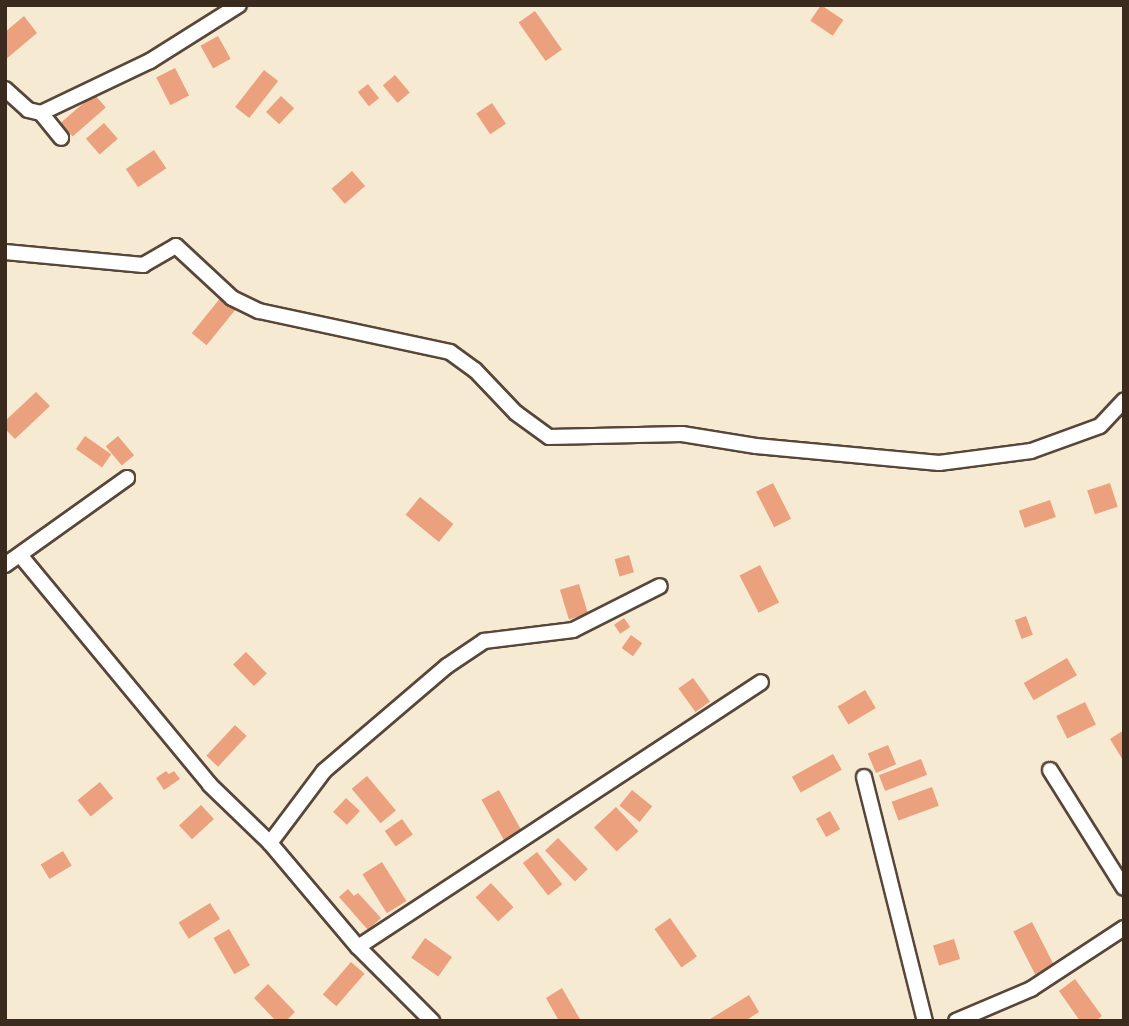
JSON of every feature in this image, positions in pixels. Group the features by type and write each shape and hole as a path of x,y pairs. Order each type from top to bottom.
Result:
{"street":[{"path":"41,113 149,61 239,5"},
{"path":"5,89 28,110 41,113 61,138"},
{"path":"5,253 143,265 176,246 232,298 258,311 450,352 475,370 516,413 549,437 682,434 757,446 939,463 1031,451 1100,426 1124,400"},
{"path":"5,565 127,478"},
{"path":"20,555 210,786 270,843 358,947 432,1021"},
{"path":"270,843 324,771 447,666 484,642 573,630 660,586"},
{"path":"358,947 761,682"},
{"path":"1050,770 1124,888"},
{"path":"864,777 926,1021"},
{"path":"956,1021 1031,989 1124,928"}],"building":[{"path":"821,5 843,20 833,36 810,21"},
{"path":"535,11 562,50 546,61 519,22"},
{"path":"24,16 37,33 5,60 5,32"},
{"path":"218,36 231,59 213,68 201,46"},
{"path":"175,68 189,96 170,105 156,78"},
{"path":"264,70 278,81 249,118 235,107"},
{"path":"395,75 410,93 398,103 383,85"},
{"path":"368,84 379,98 369,106 358,92"},
{"path":"94,94 106,108 73,136 61,123"},
{"path":"281,96 294,108 279,124 266,112"},
{"path":"492,103 506,124 490,134 476,114"},
{"path":"104,123 118,139 100,155 86,139"},
{"path":"154,150 166,168 138,187 126,169"},
{"path":"352,171 365,186 345,204 332,189"},
{"path":"222,296 237,308 207,345 192,333"},
{"path":"36,392 50,406 15,439 5,429 5,421"},
{"path":"85,436 111,454 102,467 76,449"},
{"path":"118,436 134,455 122,465 106,446"},
{"path":"773,483 791,519 774,527 756,492"},
{"path":"1110,483 1118,507 1095,514 1087,490"},
{"path":"420,497 453,524 439,542 406,515"},
{"path":"1050,500 1056,517 1025,528 1019,511"},
{"path":"629,555 634,572 620,576 615,559"},
{"path":"760,565 779,602 759,613 740,575"},
{"path":"579,584 588,614 569,619 560,590"},
{"path":"1026,616 1033,635 1022,639 1015,620"},
{"path":"624,618 630,627 620,634 614,625"},
{"path":"631,635 642,643 633,656 622,648"},
{"path":"246,652 267,674 254,686 233,665"},
{"path":"1067,658 1077,675 1034,700 1024,683"},
{"path":"693,678 710,701 695,712 678,689"},
{"path":"865,690 876,708 848,724 838,706"},
{"path":"1085,702 1096,724 1067,738 1056,716"},
{"path":"235,725 247,736 218,767 206,756"},
{"path":"1124,730 1124,762 1110,739"},
{"path":"888,745 896,764 876,773 868,754"},
{"path":"833,754 842,770 801,793 792,777"},
{"path":"921,759 927,775 885,791 879,775"},
{"path":"166,771 169,774 174,771 180,779 164,790 156,778"},
{"path":"367,776 396,810 381,823 352,789"},
{"path":"100,782 113,798 91,817 77,800"},
{"path":"932,787 939,806 898,821 892,802"},
{"path":"499,790 522,831 504,841 482,800"},
{"path":"632,790 652,806 640,822 619,806"},
{"path":"346,798 360,811 347,825 333,812"},
{"path":"201,805 214,819 192,839 179,825"},
{"path":"616,807 639,831 617,852 594,827"},
{"path":"830,811 840,829 826,837 816,819"},
{"path":"402,819 413,835 396,847 385,831"},
{"path":"558,838 588,869 575,881 545,851"},
{"path":"63,851 72,866 49,879 41,864"},
{"path":"537,852 562,884 548,895 523,863"},
{"path":"382,862 406,901 387,913 362,874"},
{"path":"491,883 514,907 498,921 476,897"},
{"path":"348,889 354,896 358,893 381,918 368,930 339,897"},
{"path":"210,903 220,919 189,939 179,923"},
{"path":"670,918 697,957 681,967 654,929"},
{"path":"1032,922 1054,965 1035,974 1013,932"},
{"path":"229,929 250,965 234,974 213,938"},
{"path":"425,938 452,957 438,977 411,958"},
{"path":"954,939 960,959 939,966 933,945"},
{"path":"351,962 365,974 336,1006 323,994"},
{"path":"1075,979 1102,1016 1095,1021 1080,1021 1059,991"},
{"path":"268,984 295,1012 286,1021 276,1021 254,998"},
{"path":"562,988 581,1021 559,1021 546,998"},
{"path":"749,995 759,1012 745,1021 707,1021"}]}
